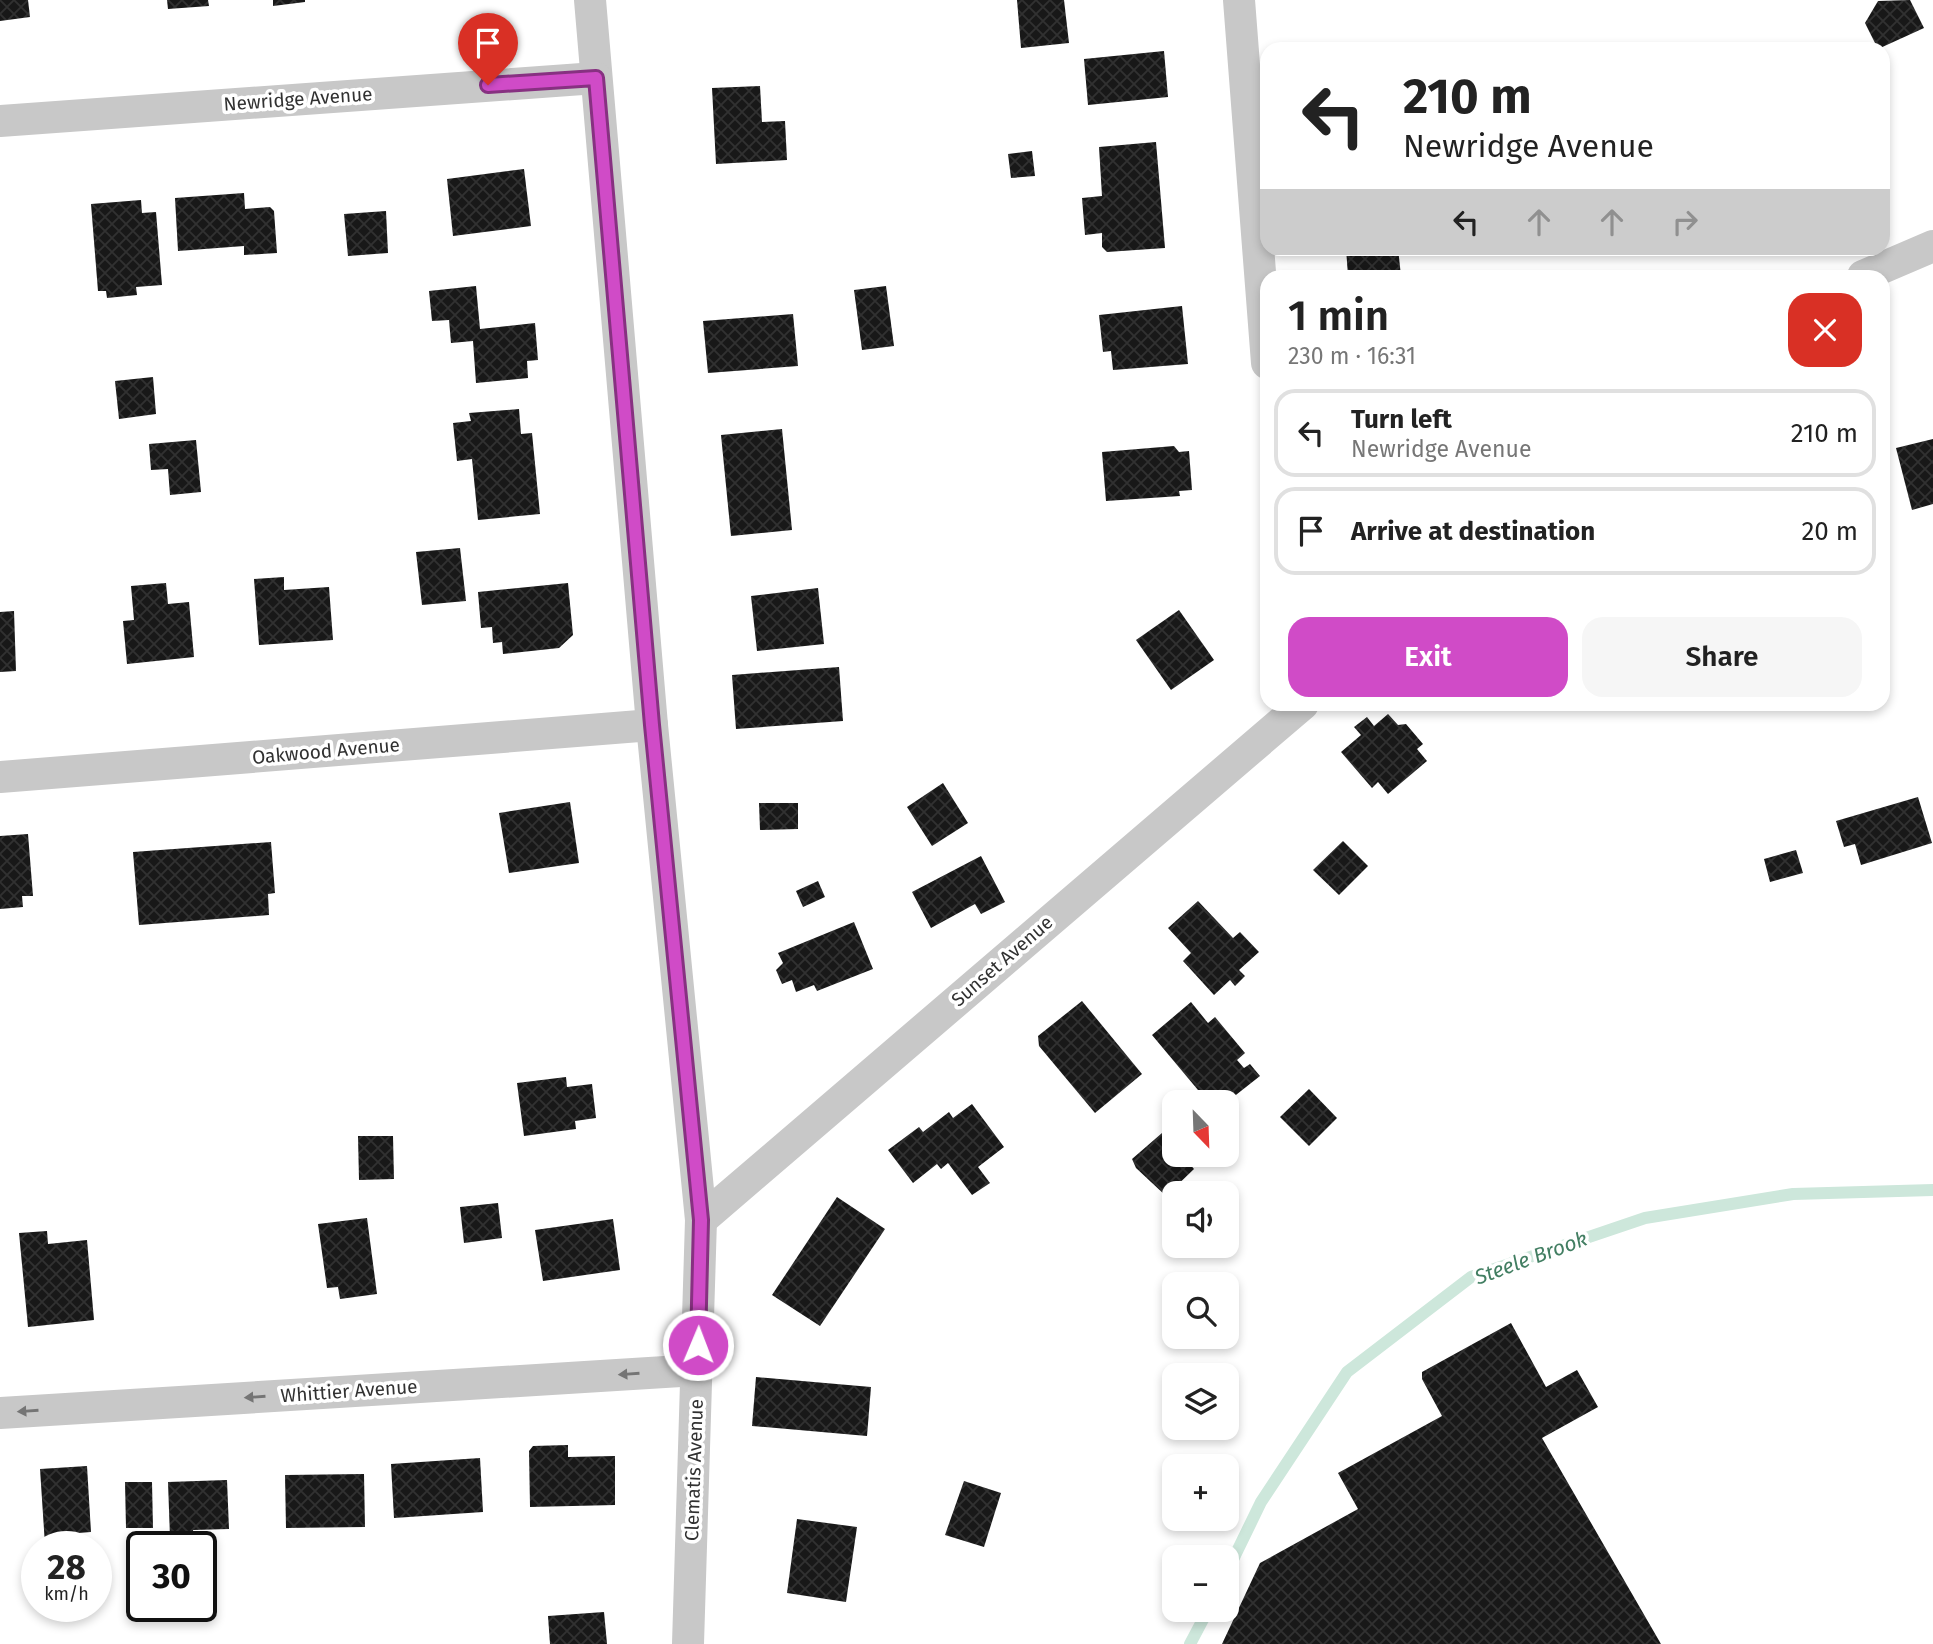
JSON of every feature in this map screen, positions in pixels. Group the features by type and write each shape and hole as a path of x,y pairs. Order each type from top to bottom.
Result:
{"street":[{"name":"Clematis Avenue","path":"590,0 652,725 701,1220 688,1644"},
{"path":"1239,0 1260,272"},
{"name":"Newridge Avenue","path":"0,121 596,78"},
{"path":"1877,270 1933,246"},
{"name":"Sunset Avenue","path":"701,1220 1291,711"},
{"name":"Oakwood Avenue","path":"0,777 652,725"},
{"name":"Whittier Avenue","path":"0,1413 697,1370"}],"building":[{"path":"0,0 28,0 30,17 0,21"},
{"path":"167,0 208,0 209,6 168,9"},
{"path":"273,0 305,0 305,2 273,6"},
{"path":"1017,0 1064,0 1069,43 1021,48"},
{"path":"1910,0 1924,28 1890,44 1874,42 1865,23 1878,1"},
{"path":"1164,51 1168,97 1088,105 1084,59"},
{"path":"760,86 762,122 785,121 787,160 716,164 712,88"},
{"path":"1156,142 1165,248 1107,252 1102,247 1102,233 1085,235 1082,198 1102,196 1099,147"},
{"path":"1032,151 1035,176 1011,178 1008,154"},
{"path":"524,169 531,226 453,236 447,179"},
{"path":"244,193 245,209 270,207 274,211 277,253 244,255 244,246 178,251 175,198"},
{"path":"141,200 142,213 156,212 162,285 136,287 137,295 107,298 106,291 98,291 91,204"},
{"path":"386,211 388,253 348,256 344,214"},
{"path":"1347,256 1399,256 1400,270 1348,270"},
{"path":"476,286 480,329 535,323 538,360 527,361 528,378 476,383 473,341 451,343 449,320 432,321 429,291"},
{"path":"886,286 894,346 862,350 854,290"},
{"path":"1182,306 1188,364 1113,370 1111,351 1103,352 1099,315"},
{"path":"793,314 798,366 708,373 703,321"},
{"path":"153,377 156,414 119,419 115,381"},
{"path":"519,409 521,434 532,433 540,514 478,520 472,459 457,461 453,423 471,421 469,413"},
{"path":"782,429 792,530 731,536 721,435"},
{"path":"1933,439 1933,504 1912,510 1896,448"},
{"path":"196,440 201,492 170,495 168,469 151,470 149,444"},
{"path":"1174,446 1179,452 1189,451 1192,490 1179,491 1180,496 1106,501 1102,452"},
{"path":"460,548 466,601 422,605 416,552"},
{"path":"284,577 284,590 329,587 333,640 259,645 254,579"},
{"path":"166,583 168,604 189,602 194,657 127,664 123,621 134,620 131,586"},
{"path":"568,583 573,635 559,648 503,654 502,642 493,643 492,627 481,628 478,592"},
{"path":"818,588 824,644 757,651 751,596"},
{"path":"1179,610 1214,660 1171,690 1136,640"},
{"path":"14,611 16,671 0,672 0,612"},
{"path":"839,667 843,721 736,729 732,675"},
{"path":"1388,714 1398,725 1406,724 1423,744 1417,749 1427,761 1388,794 1378,782 1372,788 1341,752 1361,735 1354,727 1367,717 1374,726"},
{"path":"943,783 968,823 932,846 907,807"},
{"path":"1918,797 1932,843 1861,865 1855,844 1844,847 1836,821"},
{"path":"570,802 579,863 509,873 499,813"},
{"path":"759,803 798,803 798,829 760,830"},
{"path":"28,834 33,896 22,896 23,907 0,909 0,836"},
{"path":"1343,841 1368,866 1339,895 1313,870"},
{"path":"271,842 275,893 268,894 269,915 139,925 133,852"},
{"path":"1796,850 1803,873 1770,882 1764,859"},
{"path":"981,856 1005,902 981,914 975,904 931,928 912,892"},
{"path":"818,881 825,897 803,907 796,891"},
{"path":"1198,901 1233,938 1240,932 1259,952 1239,970 1245,976 1235,986 1230,980 1214,995 1183,961 1191,953 1168,928"},
{"path":"854,922 873,969 817,991 814,985 796,992 792,980 782,984 776,970 783,963 778,953"},
{"path":"1082,1001 1142,1074 1095,1113 1039,1046 1038,1036"},
{"path":"1191,1002 1208,1023 1215,1017 1245,1053 1237,1060 1244,1068 1250,1064 1260,1076 1239,1093 1239,1090 1198,1090 1152,1035"},
{"path":"566,1077 567,1087 592,1084 596,1118 575,1121 576,1129 524,1136 517,1083"},
{"path":"1309,1089 1337,1118 1309,1146 1280,1117"},
{"path":"972,1104 1004,1147 978,1167 990,1183 972,1195 948,1163 941,1169 937,1164 913,1183 888,1150 919,1127 923,1132 949,1112 953,1118"},
{"path":"1162,1133 1162,1167 1194,1169 1182,1181 1162,1181 1162,1192 1136,1168 1132,1159"},
{"path":"358,1136 393,1136 394,1179 359,1180"},
{"path":"837,1197 885,1229 820,1326 772,1295"},
{"path":"498,1203 502,1238 464,1243 460,1207"},
{"path":"367,1218 377,1294 340,1299 338,1287 327,1288 318,1224"},
{"path":"613,1219 620,1270 543,1281 535,1230"},
{"path":"47,1231 48,1244 87,1240 94,1320 28,1327 19,1233"},
{"path":"1511,1323 1546,1387 1577,1370 1598,1407 1542,1438 1661,1644 1222,1644 1232,1622 1239,1622 1239,1608 1260,1563 1358,1509 1338,1473 1442,1416 1422,1379 1422,1372"},
{"path":"756,1377 871,1387 867,1436 752,1426"},
{"path":"568,1445 568,1457 615,1456 615,1505 530,1507 529,1451 533,1446"},
{"path":"480,1458 483,1512 394,1518 391,1464"},
{"path":"87,1466 91,1531 44,1531 40,1469"},
{"path":"364,1474 365,1527 286,1528 285,1475"},
{"path":"227,1480 229,1529 170,1531 168,1482"},
{"path":"964,1481 1001,1493 984,1547 945,1535"},
{"path":"125,1482 152,1482 153,1528 126,1528"},
{"path":"797,1519 857,1527 846,1602 787,1593"},
{"path":"604,1612 607,1644 550,1644 548,1616"}],"waterway":[{"name":"Steele Brook","path":"1239,1547 1261,1502 1347,1372 1471,1277 1645,1218 1793,1194 1933,1190"},
{"name":"Steele Brook","path":"1190,1644 1202,1622"}],"route":[{"path":"488,85 596,78 652,725 701,1220 698,1345"}]}
